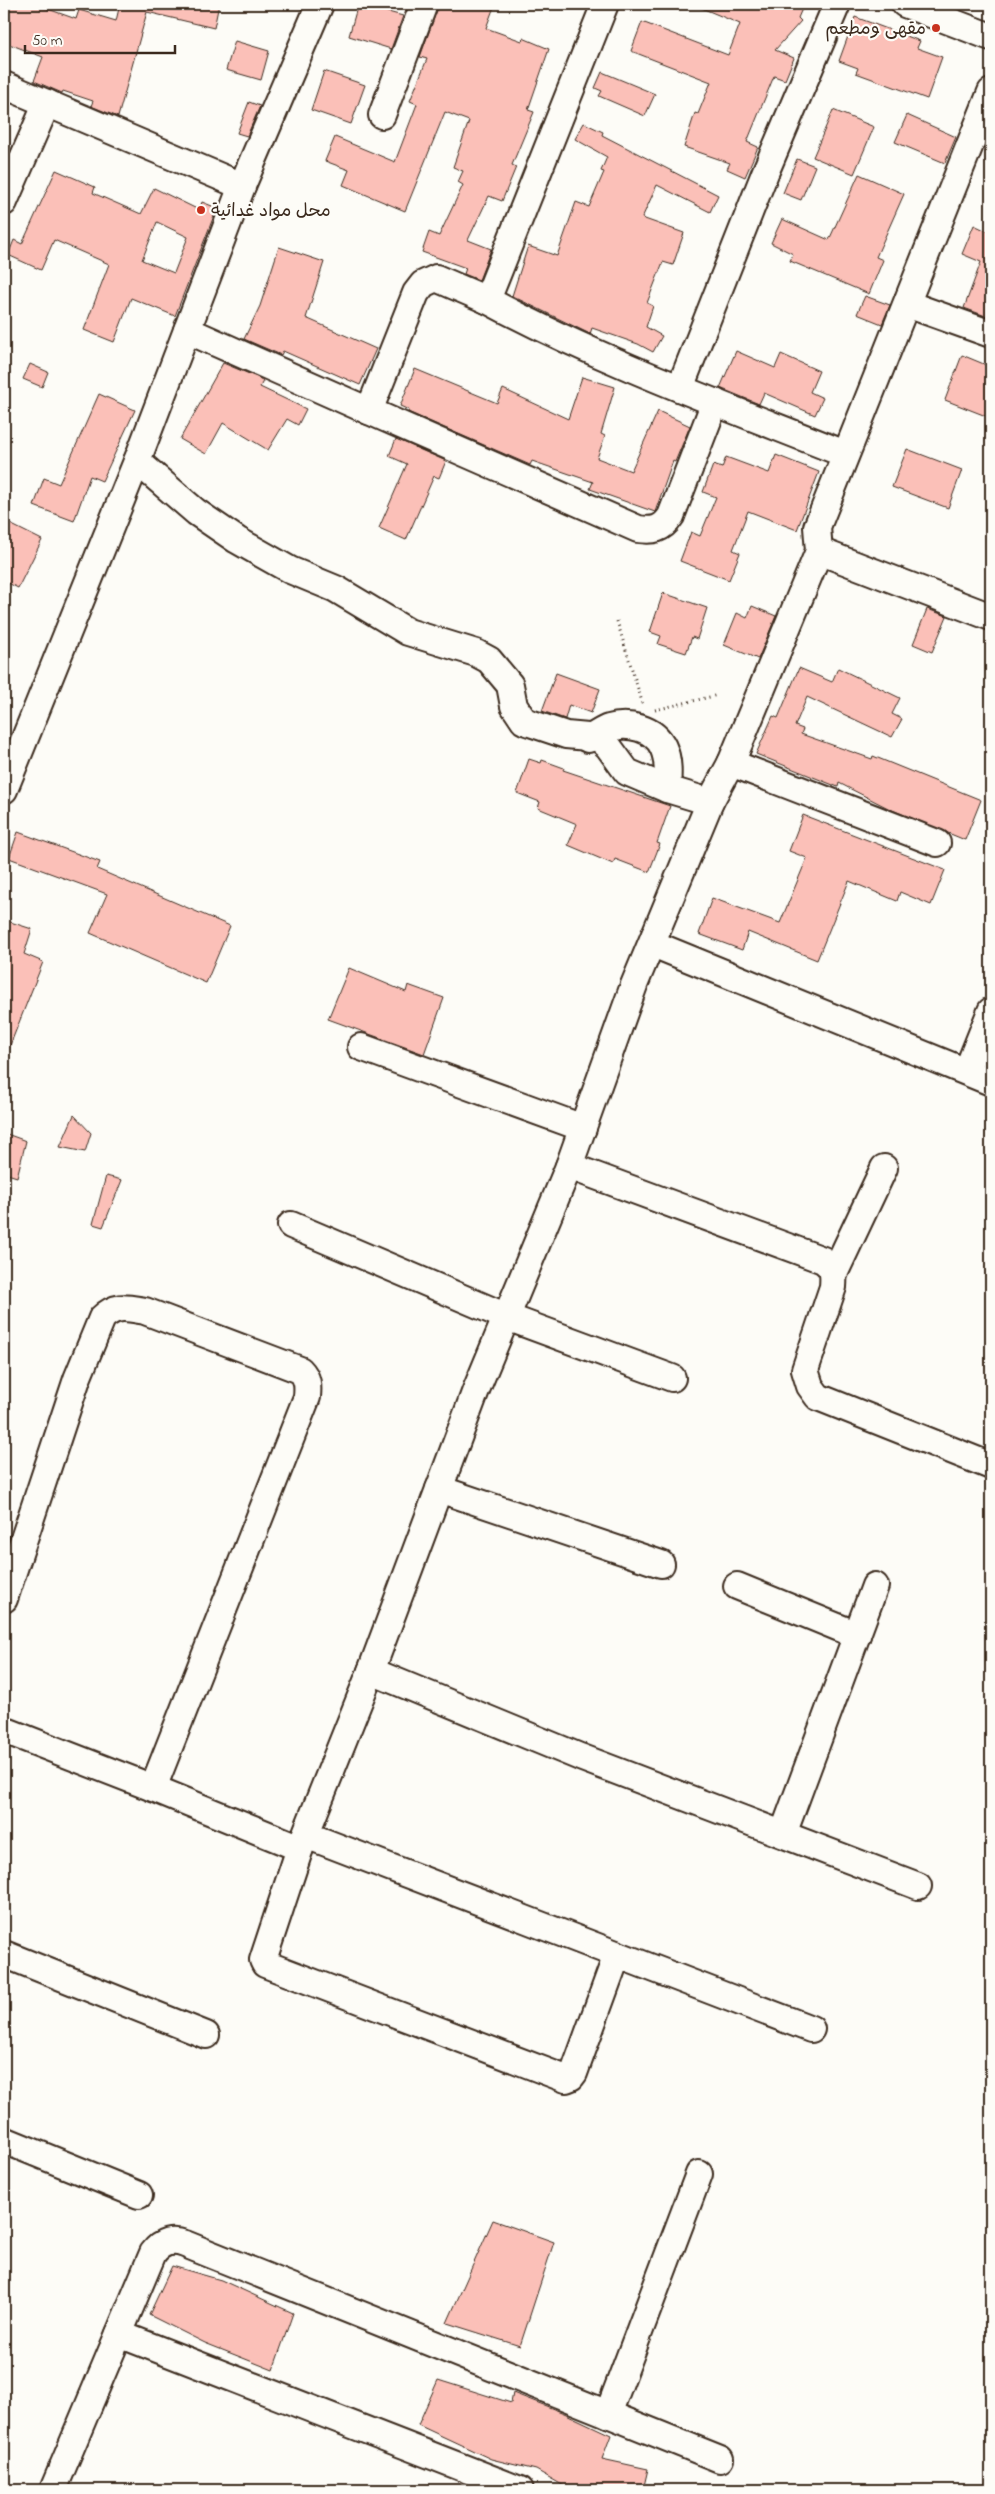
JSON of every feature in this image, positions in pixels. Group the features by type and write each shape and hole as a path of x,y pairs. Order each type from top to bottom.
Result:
{"street":[{"path":"4,790 137,461 242,186 320,4"},
{"path":"382,115 424,4"},
{"path":"486,300 605,4"},
{"path":"680,388 765,173 837,4"},
{"path":"905,4 991,37"},
{"path":"4,84 242,186"},
{"path":"617,1955 574,2073 566,2079 265,1964 263,1955 303,1842 439,1488 506,1317 569,1166 634,985 653,944 710,802 731,763 819,551 817,527 991,92"},
{"path":"4,202 47,103"},
{"path":"369,411 416,293 423,284 436,278 543,328 680,388 845,454"},
{"path":"907,304 991,334"},
{"path":"187,330 638,529 652,531 666,524 671,516 715,402"},
{"path":"137,461 196,512 237,540 290,570 336,589 408,632 476,653 489,660 510,685 514,706 524,721 566,735 588,739 598,738 608,746 627,772 668,789 710,802"},
{"path":"819,551 991,617"},
{"path":"588,739 609,728 647,722 662,746 668,767 668,789"},
{"path":"731,763 937,843"},
{"path":"653,944 991,1082"},
{"path":"967,1071 991,1011"},
{"path":"361,1048 583,1128"},
{"path":"569,1166 823,1260 831,1266 834,1274"},
{"path":"884,1168 834,1274 833,1287 805,1370 810,1386 818,1397 991,1466"},
{"path":"291,1225 506,1317 672,1378"},
{"path":"4,1599 77,1379 102,1318 110,1310 120,1306 145,1311 300,1370 306,1376 308,1386 306,1397 153,1788"},
{"path":"439,1488 661,1564"},
{"path":"737,1586 857,1634"},
{"path":"783,1834 875,1586"},
{"path":"370,1671 580,1757 918,1886"},
{"path":"4,1730 153,1788 617,1955 811,2029"},
{"path":"4,1954 206,2035"},
{"path":"4,2140 139,2195"},
{"path":"608,2414 699,2174"},
{"path":"54,2490 153,2254 161,2245 179,2242 720,2459"},
{"path":"119,2334 520,2490"}],"path":[{"path":"617,621 647,722"},
{"path":"647,722 658,708 718,695"}],"building":[{"path":"4,4 34,4 76,19 79,10 116,21 120,4 219,4 214,28 147,12 118,117 91,106 93,101 63,91 62,93 34,81 43,57 4,42"},
{"path":"358,4 403,16 391,49 349,36"},
{"path":"439,4 495,4 486,28 522,41 523,38 549,49 528,110 534,112 512,165 516,167 502,201 489,196 468,240 491,249 479,280 464,274 466,268 422,252 429,232 439,236 463,185 458,182 463,171 453,167 469,121 445,112 405,211 343,185 349,170 325,161 335,137 395,162 417,104 410,101 427,59 420,57"},
{"path":"692,4 804,4 798,18 801,21 775,50 794,58 785,80 774,76 747,142 758,147 745,177 727,169 730,163 684,147 695,113 698,114 711,82 631,51 642,22 728,55 740,24"},
{"path":"855,17 920,41 917,48 942,57 927,99 856,73 858,68 839,61"},
{"path":"235,41 269,51 261,80 226,70"},
{"path":"324,71 365,85 351,124 311,110"},
{"path":"602,72 655,94 645,116 599,96 602,91 595,88"},
{"path":"249,102 260,106 247,136 237,133"},
{"path":"833,110 874,127 854,174 813,157"},
{"path":"907,115 956,137 945,163 895,142"},
{"path":"584,123 603,132 602,135 718,195 710,212 657,185 642,218 684,233 673,265 663,262 647,303 653,306 646,327 662,336 653,352 638,344 592,328 590,334 512,296 528,246 557,256 576,202 589,207 604,172 601,171 607,157 575,139"},
{"path":"797,159 815,166 801,200 783,193"},
{"path":"56,170 95,187 93,193 141,214 154,188 199,210 202,202 217,208 175,316 131,298 114,342 84,330 109,264 54,240 41,270 8,255 14,240 22,244","holes":["157,222 188,237 174,273 142,260"]},
{"path":"859,174 904,194 876,257 883,260 869,294 790,261 793,254 771,243 782,219 829,240"},
{"path":"974,225 991,233 991,318 964,308 981,262 962,254"},
{"path":"279,247 324,262 306,318 376,349 360,385 283,351 281,355 244,339 260,306"},
{"path":"865,296 890,305 882,324 857,314"},
{"path":"736,351 775,368 781,354 819,371 810,392 823,398 815,415 764,393 759,404 720,388"},
{"path":"962,355 991,367 991,418 945,400"},
{"path":"223,363 259,378 263,381 260,387 306,409 298,425 287,419 268,450 223,423 206,454 180,439"},
{"path":"30,364 48,372 42,387 23,379"},
{"path":"415,369 497,403 503,389 568,419 582,377 615,387 601,434 605,436 597,458 631,471 658,411 690,426 675,462 673,461 655,512 590,489 593,482 532,461 530,465 408,412 409,410 400,406"},
{"path":"99,394 135,410 102,481 90,476 74,521 34,506 44,478 59,484"},
{"path":"396,439 446,461 439,478 434,476 406,540 379,528 407,464 389,456"},
{"path":"907,449 962,470 948,508 892,487"},
{"path":"776,455 819,472 797,530 748,511 733,550 740,553 729,580 680,561 691,532 700,536 716,497 703,492 713,465 722,468 726,457 769,473"},
{"path":"4,521 42,540 18,588 4,581"},
{"path":"663,593 707,608 697,639 692,637 686,653 658,644 661,636 650,632"},
{"path":"752,606 776,616 758,659 724,645 737,613 747,618"},
{"path":"927,609 947,616 932,652 913,644"},
{"path":"799,668 832,682 838,668 900,698 892,714 902,719 892,737 807,697 795,726 803,729 801,734 872,759 873,756 981,800 965,840 890,809 839,783 838,787 756,754 773,716 778,718"},
{"path":"556,673 600,689 591,713 569,705 565,719 542,711"},
{"path":"529,759 541,763 542,760 564,768 563,770 670,806 657,843 660,844 649,872 615,859 613,864 568,845 577,824 538,808 540,802 517,793"},
{"path":"803,815 945,870 931,905 900,892 897,901 849,881 817,960 748,932 742,950 699,934 712,898 780,923 807,858 789,851"},
{"path":"18,832 100,862 97,869 230,926 206,983 90,933 107,894 9,858"},
{"path":"4,920 32,929 24,954 43,962 5,1058"},
{"path":"349,968 406,992 408,985 444,998 424,1054 328,1019"},
{"path":"74,1115 91,1133 85,1152 60,1147"},
{"path":"4,1133 26,1141 17,1177 4,1173"},
{"path":"106,1176 122,1180 103,1227 93,1224"},
{"path":"493,2220 554,2242 520,2346 447,2323"},
{"path":"172,2266 221,2280 293,2313 273,2370 205,2343 149,2315"},
{"path":"438,2380 511,2403 513,2393 564,2413 611,2435 602,2459 648,2469 643,2490 571,2490 536,2470 491,2459 418,2425"}],"place":[{"name":"مقهى ومطعم","path":"936,28"},
{"name":"محل مواد غدائية","path":"201,210"}]}
